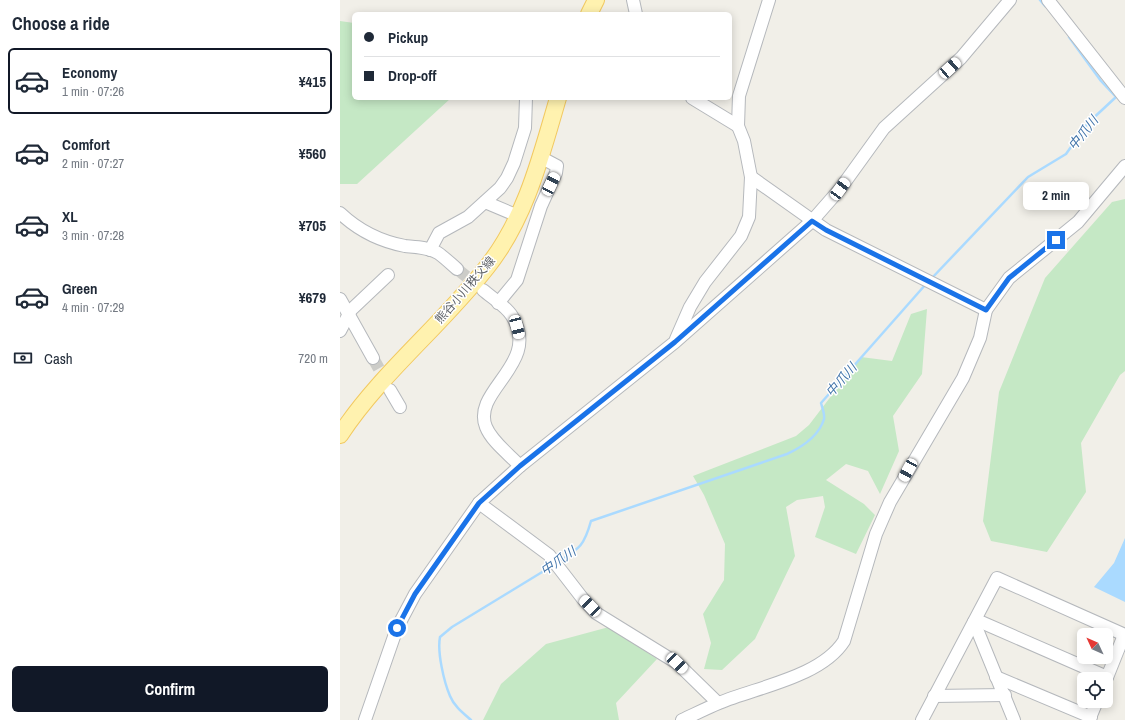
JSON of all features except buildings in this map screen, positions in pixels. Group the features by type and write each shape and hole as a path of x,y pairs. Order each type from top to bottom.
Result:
{"main road":[{"path":"590,12 596,0"},
{"name":"熊谷小川秩父線","path":"340,436 383,380 431,330 487,267 504,242 518,216 540,157 557,100"}],"street":[{"path":"633,0 636,12"},
{"path":"675,342 690,307 705,282 741,236 749,217 750,177 744,141 738,126 739,96 769,0"},
{"path":"365,720 397,628 415,594 479,503 520,466 675,342 812,221 840,189 884,128 961,58 1010,0"},
{"path":"1048,0 1125,98"},
{"path":"430,250 439,233 468,217 485,202 507,178 514,163 525,128 526,100"},
{"path":"695,100 738,126"},
{"path":"498,303 517,280 541,206 556,173 557,166 540,157"},
{"path":"682,720 718,703 817,666 837,651 844,641 876,534 890,502 963,378 980,338 986,310 1009,278 1078,222 1125,166"},
{"path":"750,177 826,230 986,310"},
{"path":"485,202 518,216"},
{"path":"340,212 353,225 383,240 438,253 457,269"},
{"path":"340,331 356,304 388,275"},
{"path":"483,290 513,317 519,335 519,347 516,358 509,372 496,385 487,404 484,417 486,428 492,438 520,466"},
{"path":"340,299 373,358"},
{"path":"390,390 400,407"},
{"path":"479,503 549,555 583,599 596,613 677,663 718,703"},
{"path":"922,720 997,578 1125,635 1110,672"},
{"path":"974,622 1014,720"},
{"path":"974,622 981,622 1094,672"},
{"path":"996,677 1090,718 1094,708"},
{"path":"934,696 1005,695"}],"green space":[{"path":"340,21 352,23 352,100 449,100 357,184 340,184"},
{"path":"1125,199 1125,371 1120,375 1081,443 1086,492 1047,552 991,541 983,521 999,392 1045,278 1112,202"},
{"path":"927,309 922,374 893,416 899,451 880,494 868,471 846,464 826,480 864,504 875,515 856,554 815,537 825,507 823,496 797,500 786,507 795,556 755,639 722,670 704,669 711,643 703,614 724,580 725,544 704,495 693,476 796,436 809,425 861,357 892,361 911,314"},
{"path":"609,627 657,659 616,703 619,720 483,720 501,684 546,644"}],"water":[{"path":"1125,538 1125,602 1094,587 1114,563"}],"waterway":[{"name":"中爪川","path":"1040,0 1045,6"},
{"name":"中爪川","path":"931,279 1028,177 1066,154 1088,123 1116,97 1101,81 1069,37"},
{"name":"中爪川","path":"558,562 580,546 586,536 591,521 787,454 804,444 814,436 822,425 824,413 821,403 926,284"},
{"name":"中爪川","path":"471,720 456,706 448,690 440,659 440,637 452,627 552,566"}],"tunnel":[{"path":"457,269 481,288"},
{"path":"373,358 388,385"}],"route":[{"path":"397,628 415,594 459,529 479,503 520,466 675,342 812,221 826,230 986,310 1009,278 1056,240"}]}
